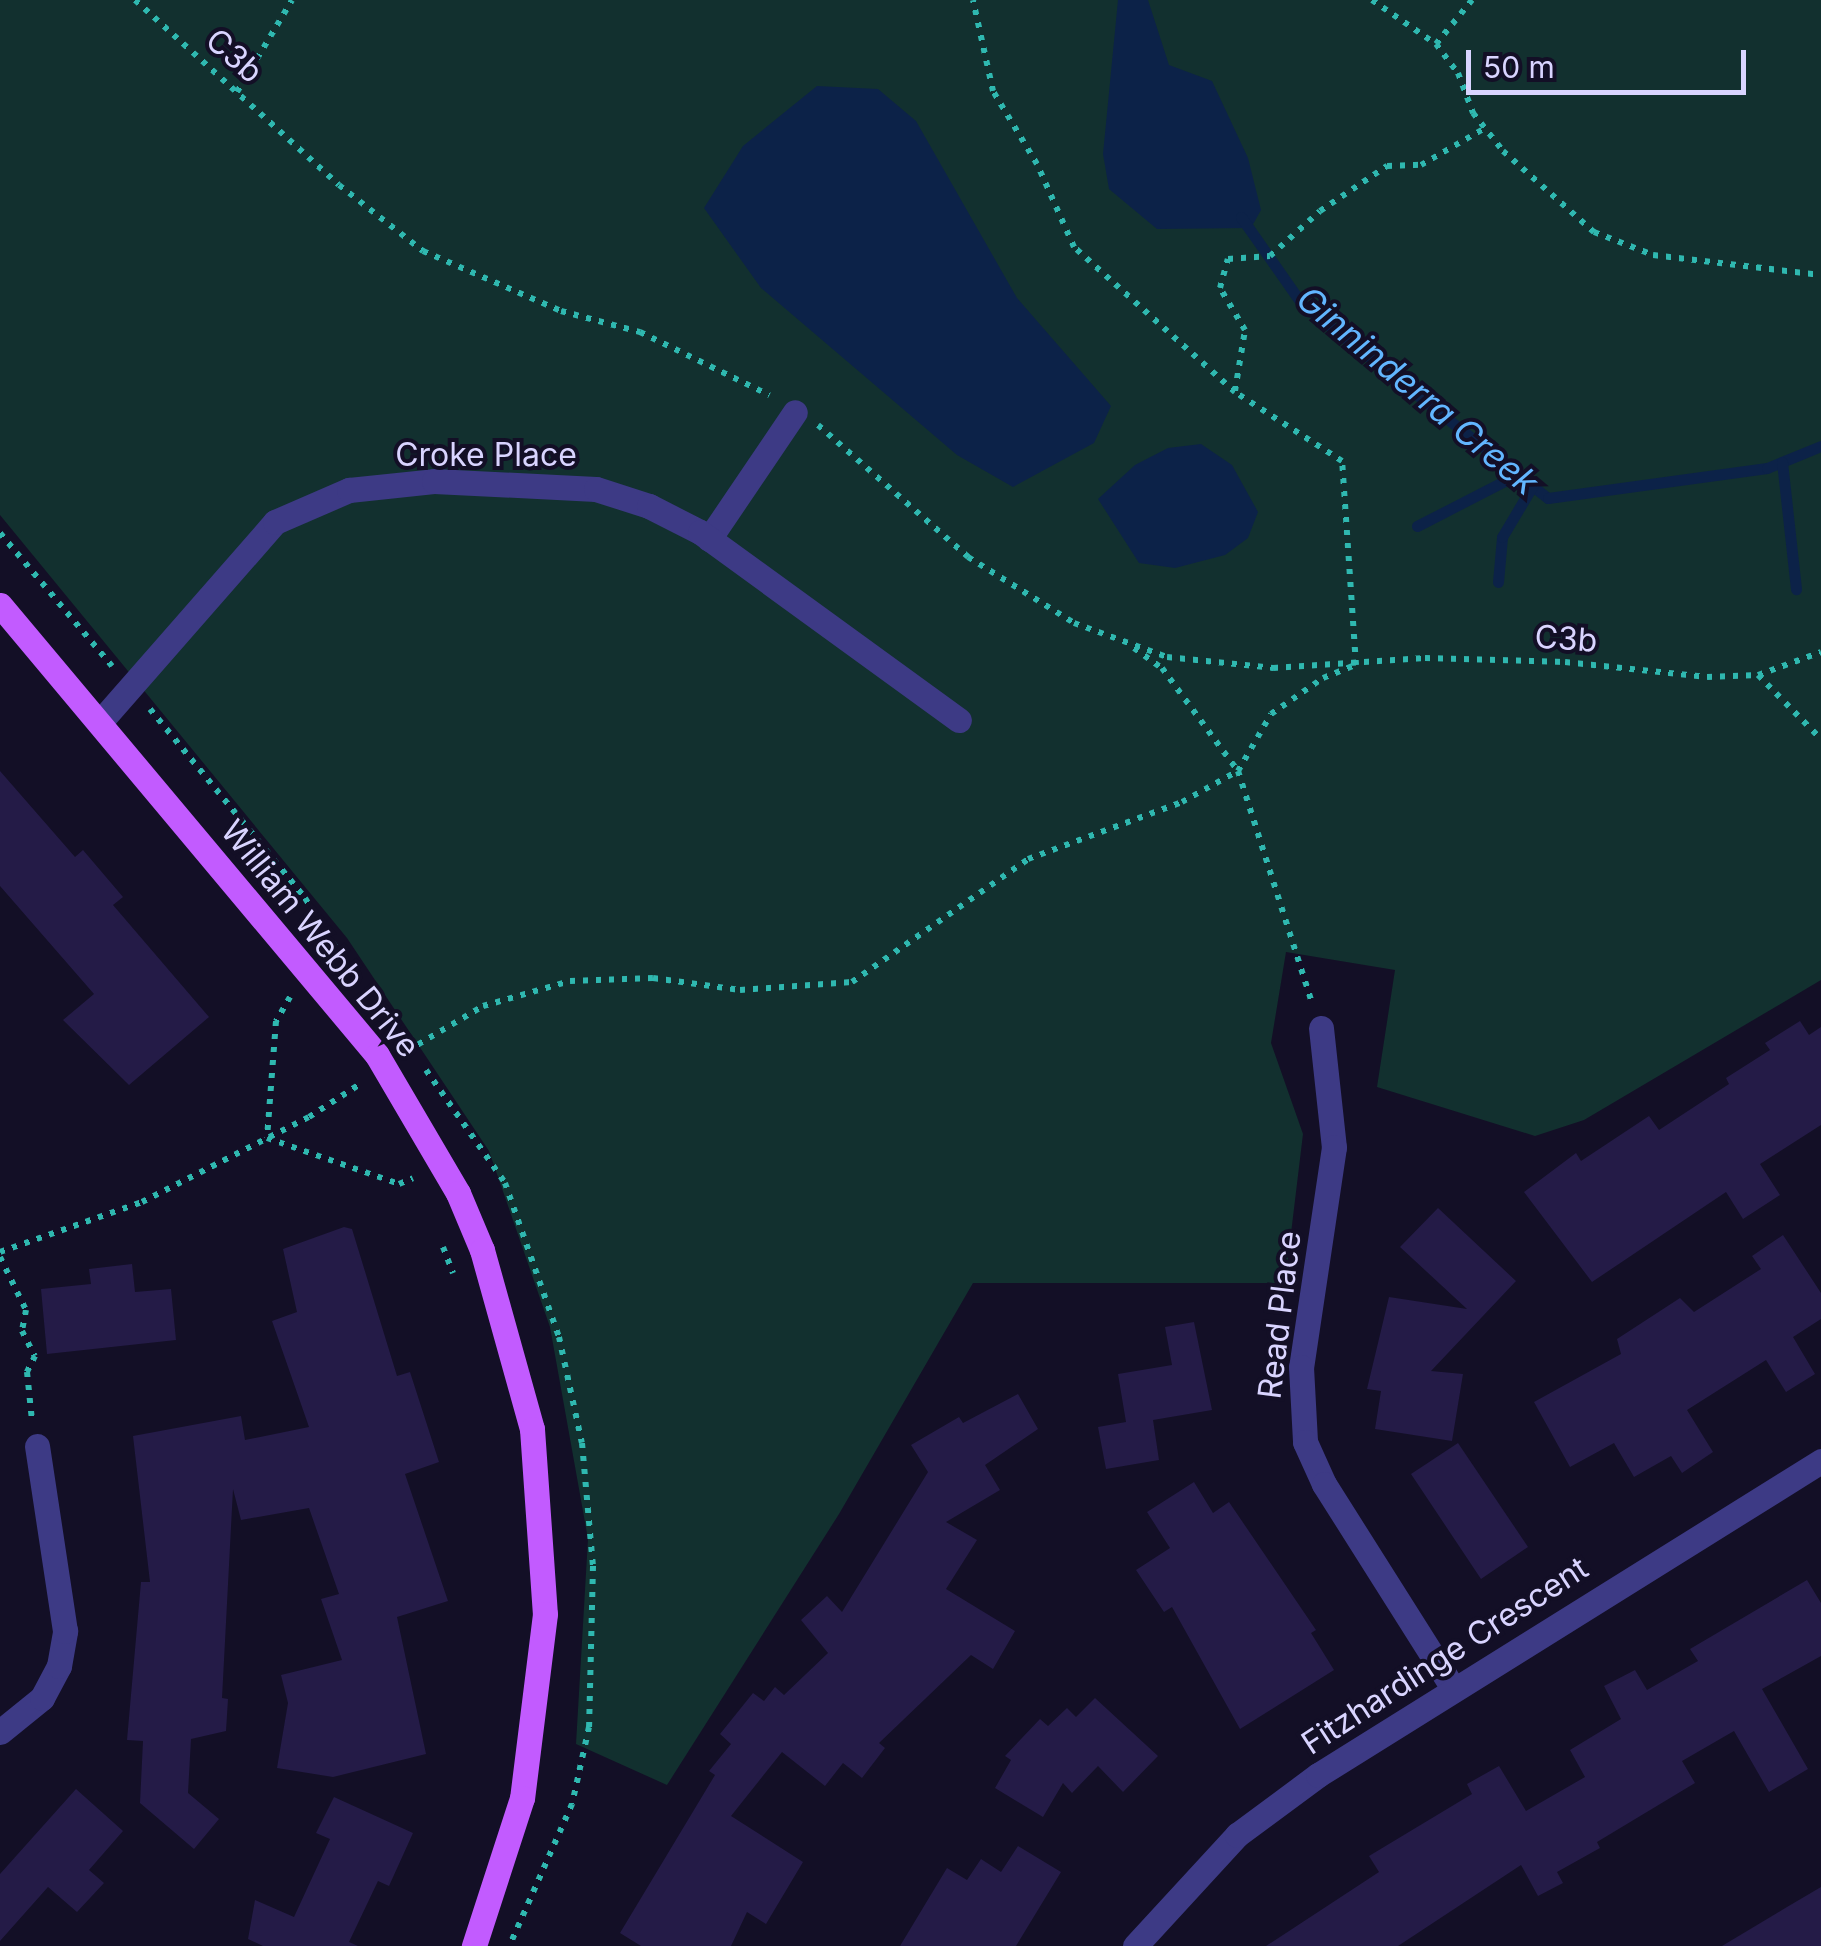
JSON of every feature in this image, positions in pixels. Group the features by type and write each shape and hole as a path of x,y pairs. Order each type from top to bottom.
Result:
{"main road":[{"name":"William Webb Drive","path":"0,605 387,1056 396,1084 482,1250 519,1368 540,1490 546,1614 534,1737 506,1858 474,1946"}],"street":[{"path":"710,539 795,412"},
{"name":"Croke Place","path":"100,722 275,522 349,490 484,481 596,489 649,506 710,539 959,720"},
{"name":"Read Place","path":"1322,1028 1334,1147 1301,1367 1305,1442 1324,1484 1453,1688"},
{"path":"0,1732 42,1698 59,1666 65,1630 37,1446"},
{"name":"Fitzhardinge Crescent","path":"1135,1946 1236,1835 1453,1688 1821,1461"}],"path":[{"name":"C3b","path":"135,0 255,109"},
{"path":"237,92 292,0"},
{"path":"387,1056 483,1006 570,981 654,978 740,990 852,982 1028,859 1182,802 1238,771 1272,714 1323,678 1356,665 1342,461 1235,392 1074,248 993,91 972,0"},
{"path":"1372,0 1436,44 1485,128 1549,196 1594,232 1654,255 1821,274"},
{"path":"1436,44 1472,0"},
{"path":"1235,392 1245,330 1220,288 1228,259 1270,256 1320,211 1387,166 1420,165 1485,128"},
{"path":"0,533 306,898 331,944"},
{"path":"1129,645 1162,668 1238,771 1322,1028"},
{"name":"C3b","path":"1304,668 1425,658 1758,675 1821,652"},
{"path":"1758,675 1821,739"},
{"path":"267,1138 276,1021 290,996"},
{"path":"37,1446 27,1372 36,1356 22,1331 26,1310 0,1254 126,1208 267,1138 365,1080"},
{"path":"267,1138 400,1184 412,1178"},
{"path":"404,1162 421,1195"},
{"path":"437,1230 458,1287"},
{"path":"510,1946 539,1881"}],"green space":[{"path":"0,0 1821,0 1821,980 1584,1120 1535,1136 1377,1087 1395,970 1286,952 1271,1043 1303,1134 1285,1283 973,1283 839,1514 667,1785 576,1744 588,1539 550,1327 489,1151 347,938 0,515"}],"water":[{"path":"1118,0 1148,0 1169,65 1212,81 1248,158 1261,210 1251,228 1157,229 1109,189 1103,154"},
{"path":"817,86 878,89 916,121 1017,298 1111,406 1094,443 1013,487 957,455 761,288 704,208 743,146"},
{"path":"1201,444 1232,465 1258,512 1248,538 1225,555 1175,568 1139,563 1098,499 1135,465 1168,448"}],"building":[{"path":"0,771 75,857 83,850 123,897 113,905 209,1017 129,1085 63,1020 94,994 0,886"},
{"path":"1800,1021 1809,1035 1821,1027 1821,1125 1760,1164 1780,1195 1743,1219 1726,1192 1592,1282 1524,1192 1576,1153 1581,1161 1649,1116 1659,1130 1729,1084 1726,1078 1770,1050 1765,1043"},
{"path":"1438,1208 1516,1281 1431,1371 1463,1374 1452,1441 1375,1429 1381,1391 1367,1389 1389,1297 1467,1309 1400,1247"},
{"path":"344,1227 352,1229 397,1376 410,1372 439,1462 405,1474 448,1601 397,1617 426,1754 333,1777 277,1768 288,1703 281,1675 342,1660 321,1599 339,1594 309,1508 241,1520 233,1489 222,1698 228,1699 226,1731 191,1739 188,1793 219,1819 194,1849 140,1803 143,1741 127,1740 141,1582 150,1582 133,1436 241,1416 245,1440 309,1427 272,1321 297,1312 283,1249"},
{"path":"1783,1235 1821,1293 1821,1319 1793,1337 1815,1374 1786,1392 1766,1360 1687,1410 1713,1452 1682,1473 1671,1456 1634,1477 1614,1443 1570,1467 1534,1402 1621,1354 1617,1339 1680,1298 1694,1312 1761,1269 1752,1256"},
{"path":"132,1264 135,1292 171,1289 176,1340 47,1354 41,1289 91,1284 89,1269"},
{"path":"1194,1322 1212,1410 1153,1420 1159,1460 1106,1469 1098,1427 1126,1422 1118,1374 1172,1365 1165,1327"},
{"path":"1018,1394 1038,1429 985,1465 1000,1490 946,1522 977,1540 946,1589 1015,1631 993,1669 971,1655 879,1743 885,1748 862,1778 843,1763 825,1786 782,1752 731,1816 803,1862 766,1924 747,1912 731,1946 641,1946 620,1933 715,1775 709,1771 731,1744 720,1734 753,1693 764,1701 775,1687 784,1695 828,1653 801,1620 827,1596 842,1612 928,1472 911,1445 959,1417 963,1423"},
{"path":"1458,1443 1528,1547 1481,1579 1411,1474"},
{"path":"1194,1482 1213,1513 1229,1502 1316,1630 1311,1633 1334,1670 1240,1729 1172,1607 1164,1612 1136,1570 1170,1548 1147,1512"},
{"path":"1807,1580 1821,1603 1821,1656 1762,1689 1808,1769 1769,1792 1734,1731 1682,1761 1695,1783 1597,1842 1600,1848 1557,1872 1563,1883 1538,1896 1521,1865 1398,1946 1266,1946 1379,1872 1369,1856 1472,1794 1467,1784 1499,1766 1526,1811 1585,1777 1570,1750 1621,1719 1604,1686 1635,1670 1647,1690 1698,1661 1690,1649"},
{"path":"1095,1698 1158,1756 1123,1792 1098,1766 1072,1793 1063,1783 1043,1817 995,1788 1011,1760 1005,1756 1040,1719 1048,1726 1067,1708 1076,1717"},
{"path":"76,1789 123,1831 89,1870 104,1883 77,1912 48,1887 0,1941 0,1874"},
{"path":"334,1797 413,1833 389,1886 378,1881 349,1942 358,1946 263,1946 248,1939 255,1900 294,1917 330,1839 316,1833"},
{"path":"1018,1846 1061,1872 1016,1946 900,1946 947,1868 967,1880 981,1859 1001,1872"},
{"path":"1821,1887 1821,1946 1722,1946 1787,1907"}],"waterway":[{"name":"Ginninderra Creek","path":"1241,217 1302,304 1548,498 1767,468 1821,446"},
{"path":"1782,462 1796,589"},
{"path":"1417,526 1518,474"},
{"path":"1498,582 1502,537 1533,485"}]}
